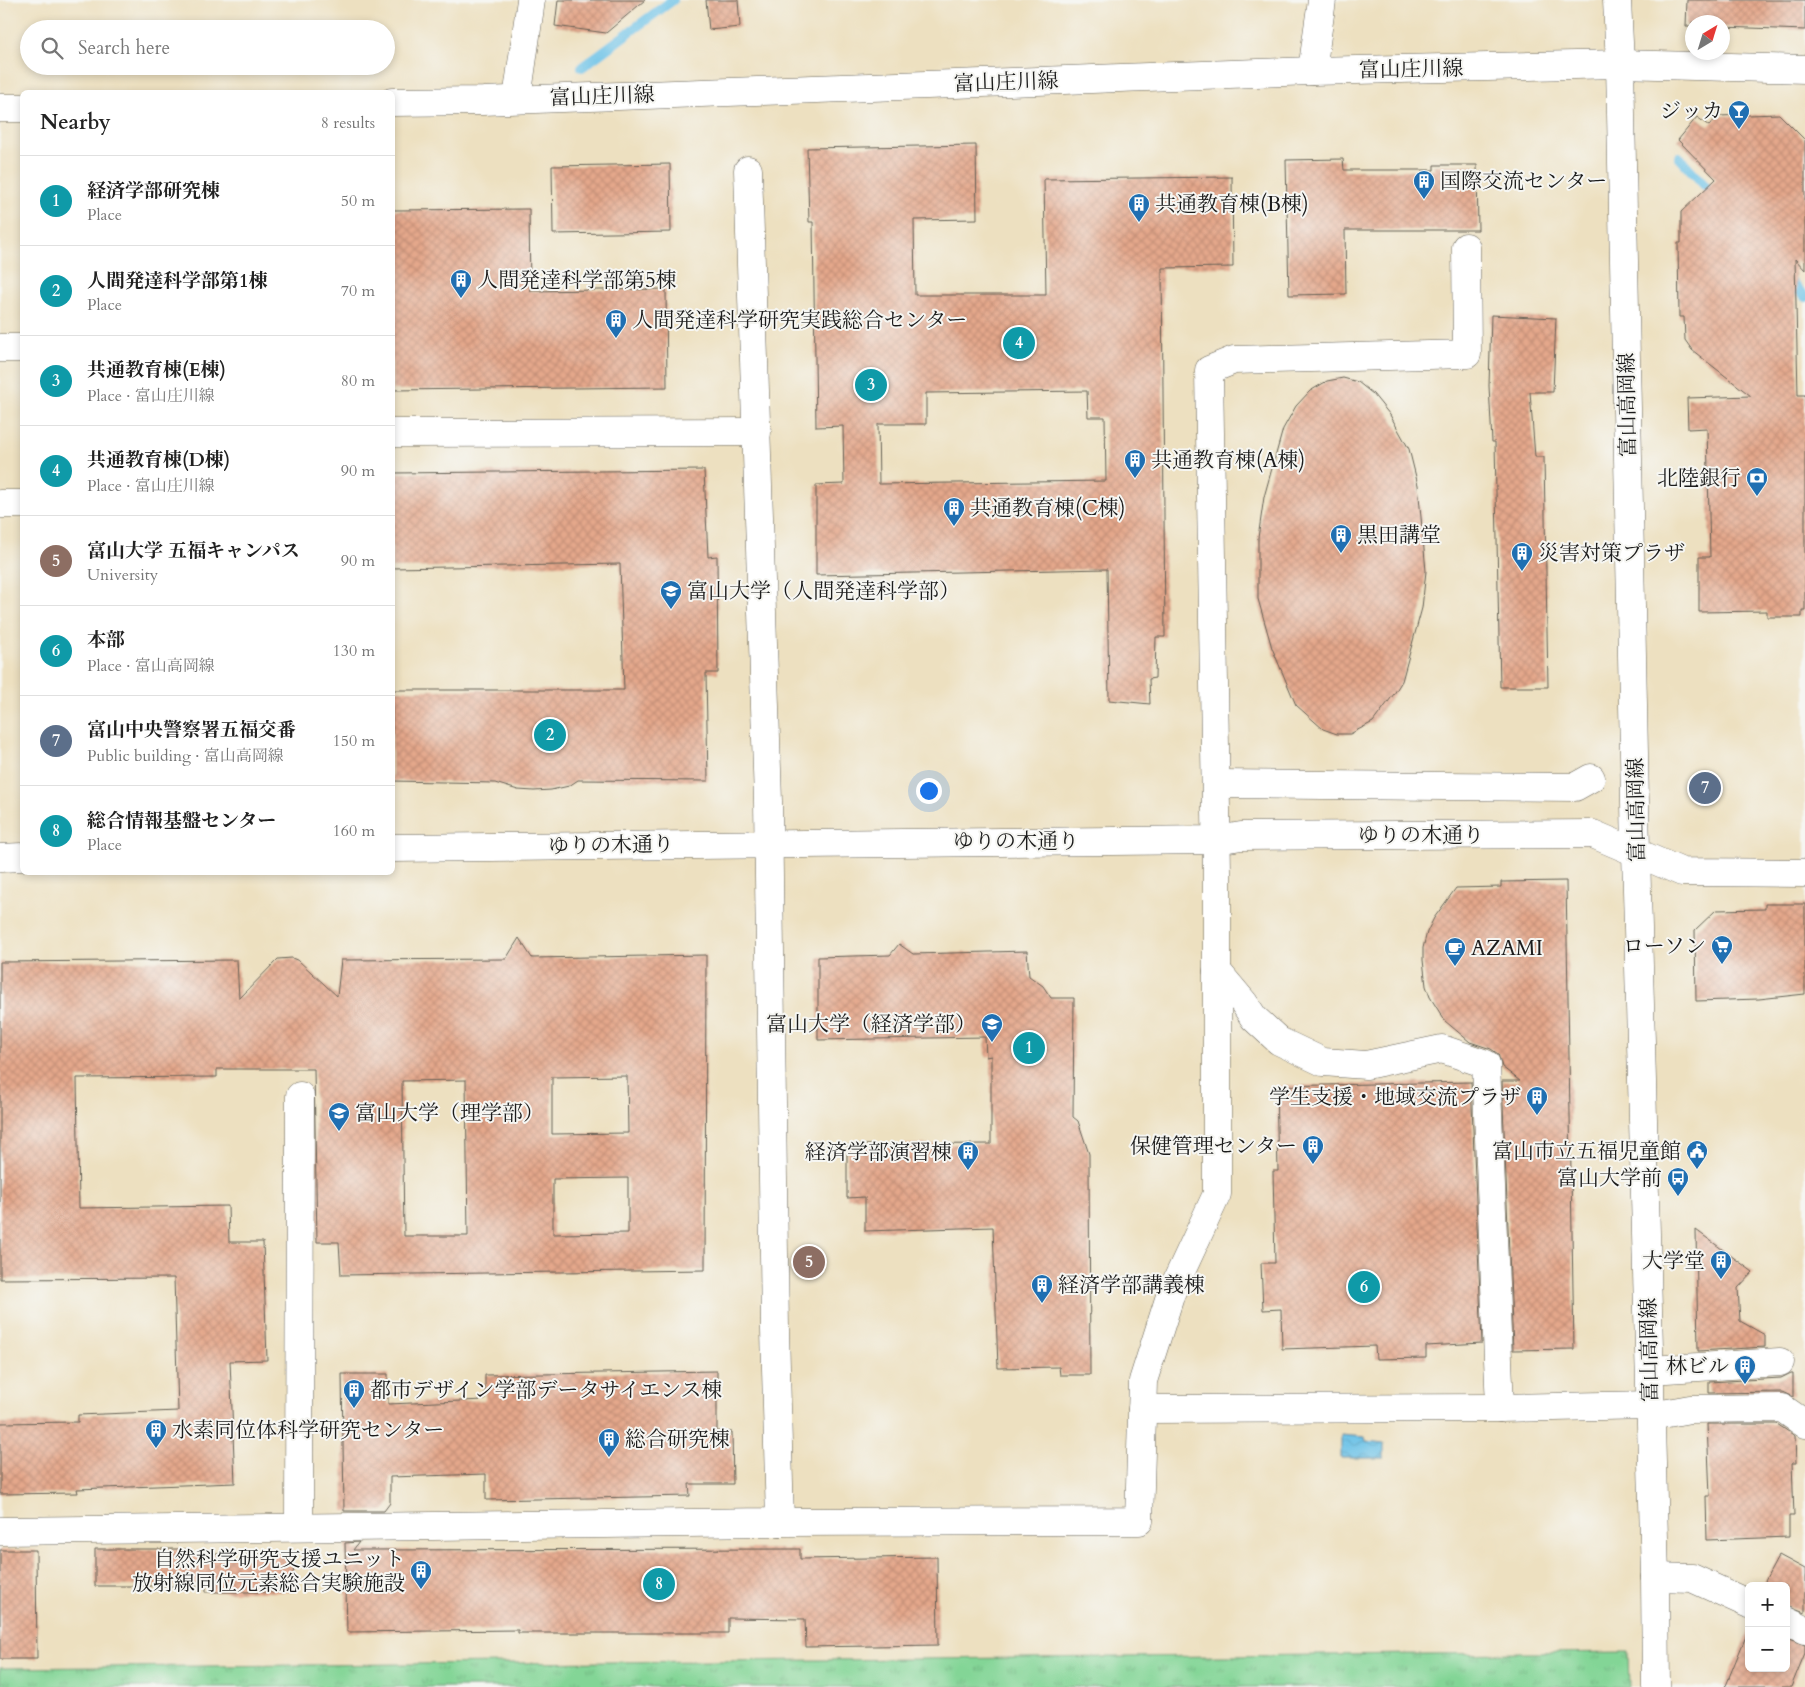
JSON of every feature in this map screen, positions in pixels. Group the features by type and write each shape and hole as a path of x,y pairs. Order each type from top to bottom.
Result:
{"main road":[{"path":"517,99 531,0"},
{"path":"1312,71 1322,0"},
{"name":"富山高岡線","path":"1618,0 1636,852 1656,1620 1656,1687"},
{"name":"富山庄川線","path":"395,102 1312,71 1620,64 1805,69"},
{"path":"0,108 20,108"},
{"path":"748,170 769,843 775,1340 780,1522"},
{"path":"0,1531 780,1522 1139,1521 1143,1381 1171,1293 1217,1194 1216,784 1209,370 1234,360 1467,354 1466,247"},
{"path":"0,348 20,348"},
{"path":"395,432 757,432"},
{"path":"0,504 20,504"},
{"path":"1216,784 1575,787 1591,778"},
{"name":"ゆりの木通り","path":"395,848 1216,840 1242,836 1593,834 1682,872 1805,873"},
{"path":"0,858 20,858"},
{"path":"1217,970 1254,1018 1278,1041 1323,1062 1366,1065 1442,1049 1486,1064 1500,1408"},
{"path":"299,1527 300,1096"},
{"path":"1650,1370 1780,1362"},
{"path":"1142,1409 1500,1408 1651,1411 1782,1408 1805,1424"},
{"path":"1655,1577 1692,1578 1745,1602"},
{"path":"1790,1623 1805,1630"}],"green space":[{"path":"1628,1652 1629,1687 0,1687 0,1668"}],"water":[{"path":"1341,1435 1365,1437 1366,1441 1384,1443 1384,1458 1341,1458"}],"building":[{"path":"558,0 645,0 606,33 555,26"},
{"path":"706,0 738,0 740,27 709,30"},
{"path":"1687,0 1805,0 1805,30 1730,27 1730,15 1686,15"},
{"path":"1779,114 1805,140 1805,270 1795,259 1798,395 1805,395 1805,610 1802,610 1802,617 1767,617 1767,611 1699,612 1699,557 1710,557 1707,428 1688,429 1687,398 1751,396 1692,350 1685,340 1684,317 1679,317 1678,243 1681,243 1681,212 1716,179 1678,140 1697,117 1709,126 1718,116"},
{"path":"976,145 977,219 914,220 915,295 1046,295 1044,179 1232,177 1233,267 1162,268 1165,637 1156,637 1155,678 1149,679 1150,704 1109,700 1107,569 816,575 816,485 844,484 843,426 816,427 813,222 809,222 807,148","holes":["1087,391 1088,417 1105,417 1106,481 879,484 878,424 926,424 926,393"]},
{"path":"1343,159 1344,170 1434,170 1434,165 1477,165 1478,230 1345,230 1346,294 1289,295 1286,160"},
{"path":"670,164 671,232 553,234 552,166"},
{"name":"人間発達科学部第5棟","path":"529,209 530,291 666,289 667,387 395,390 395,210"},
{"path":"1491,315 1556,318 1553,392 1530,392 1535,457 1544,457 1548,687 1500,687 1495,442 1492,442 1489,386"},
{"name":"黒田講堂","path":"1343,378 1358,382 1373,394 1390,415 1409,449 1418,485 1426,571 1422,608 1402,681 1373,722 1350,734 1337,734 1323,729 1296,705 1272,648 1258,599 1258,538 1264,497 1283,429 1296,406 1310,391 1327,381"},
{"path":"704,470 708,557 717,556 718,673 706,673 708,781 578,780 569,786 534,791 518,790 495,783 395,781 395,690 624,690 620,564 395,568 395,473"},
{"name":"学生支援・地域交流プラザ","path":"1566,881 1574,1349 1513,1350 1502,1081 1520,1081 1502,1067 1498,1054 1491,1049 1470,1042 1445,1021 1430,997 1426,986 1423,948 1427,932 1434,918 1456,888 1501,887 1501,882"},
{"path":"1765,904 1805,904 1805,994 1759,999 1696,1001 1695,930 1716,910 1765,909"},
{"path":"519,938 532,958 706,955 705,1270 341,1275 339,1242 317,1242 314,1069 217,1069 217,1077 77,1078 79,1208 228,1206 229,1242 263,1242 267,1360 230,1361 235,1483 77,1489 78,1493 0,1494 0,1423 78,1422 78,1415 178,1411 174,1278 0,1279 0,962 237,960 239,999 278,959 292,958 299,961 337,996 341,960 506,959","holes":["627,1076 628,1133 552,1134 552,1077","466,1080 468,1236 404,1236 402,1081","628,1178 628,1233 553,1234 553,1179"]},
{"path":"899,944 913,954 1027,951 1029,976 1043,986 1051,998 1074,998 1073,1117 1078,1121 1089,1154 1090,1375 1060,1375 1059,1367 998,1368 993,1227 865,1231 865,1197 847,1198 847,1145 991,1144 991,1056 986,1057 985,1037 818,1040 818,957 890,955"},
{"path":"1471,1082 1482,1343 1426,1346 1426,1358 1376,1359 1375,1346 1282,1349 1281,1309 1263,1310 1261,1263 1275,1263 1273,1171 1278,1171 1276,1086"},
{"path":"1696,1230 1753,1272 1738,1288 1740,1321 1765,1335 1765,1347 1698,1351"},
{"name":"総合研究棟","path":"717,1371 717,1431 732,1432 733,1484 689,1484 690,1496 486,1500 486,1474 390,1477 390,1503 384,1511 344,1511 342,1374 388,1374 388,1404 485,1400 485,1375"},
{"path":"1793,1373 1793,1397 1782,1392 1709,1393 1709,1382 1781,1378"},
{"path":"1707,1424 1777,1424 1795,1436 1796,1463 1792,1463 1794,1516 1789,1516 1789,1537 1707,1540 1706,1496 1710,1496"},
{"path":"359,1542 353,1550 800,1549 800,1559 937,1557 938,1645 806,1647 805,1619 728,1618 728,1633 518,1633 518,1630 347,1632 345,1543"},
{"path":"95,1549 187,1549 187,1554 293,1554 294,1592 206,1592 206,1586 95,1586"},
{"path":"0,1550 36,1550 37,1659 0,1659"},
{"path":"1779,1555 1805,1569 1805,1613 1790,1607 1790,1582 1765,1582"},
{"path":"1745,1639 1745,1672 1790,1672 1790,1639 1805,1645 1805,1653 1791,1687 1725,1687"}],"waterway":[{"path":"582,67 673,0"},
{"path":"1679,157 1716,198"},
{"path":"1787,277 1805,297"}],"place":[{"name":"ジッカ","path":"1739,130"},
{"name":"国際交流センター","path":"1424,200"},
{"name":"共通教育棟(B棟)","path":"1139,223"},
{"name":"人間発達科学部第5棟","path":"461,299"},
{"name":"人間発達科学研究実践総合センター","path":"616,339"},
{"name":"共通教育棟(D棟)","path":"1019,343"},
{"name":"共通教育棟(E棟)","path":"871,385"},
{"name":"共通教育棟(A棟)","path":"1135,479"},
{"name":"北陸銀行","path":"1757,497"},
{"name":"共通教育棟(C棟)","path":"954,527"},
{"name":"黒田講堂","path":"1341,554"},
{"name":"災害対策プラザ","path":"1522,572"},
{"name":"富山大学（人間発達科学部）","path":"671,610"},
{"name":"人間発達科学部第1棟","path":"550,735"},
{"name":"富山中央警察署五福交番","path":"1705,788"},
{"name":"ローソン","path":"1722,965"},
{"name":"AZAMI","path":"1455,967"},
{"name":"富山大学（経済学部）","path":"992,1043"},
{"name":"経済学部研究棟","path":"1029,1048"},
{"name":"学生支援・地域交流プラザ","path":"1537,1116"},
{"name":"富山大学（理学部）","path":"339,1132"},
{"name":"保健管理センター","path":"1313,1165"},
{"name":"富山市立五福児童館","path":"1697,1170"},
{"name":"経済学部演習棟","path":"968,1171"},
{"name":"富山大学前","path":"1678,1197"},
{"name":"富山大学 五福キャンパス","path":"809,1262"},
{"name":"大学堂","path":"1721,1280"},
{"name":"本部","path":"1364,1287"},
{"name":"経済学部講義棟","path":"1042,1304"},
{"name":"林ビル","path":"1745,1385"},
{"name":"都市デザイン学部データサイエンス棟","path":"354,1409"},
{"name":"水素同位体科学研究センター","path":"156,1449"},
{"name":"総合研究棟","path":"609,1458"},
{"name":"総合情報基盤センター","path":"659,1584"},
{"name":"自然科学研究支援ユニット 放射線同位元素総合実験施設","path":"421,1590"}]}
